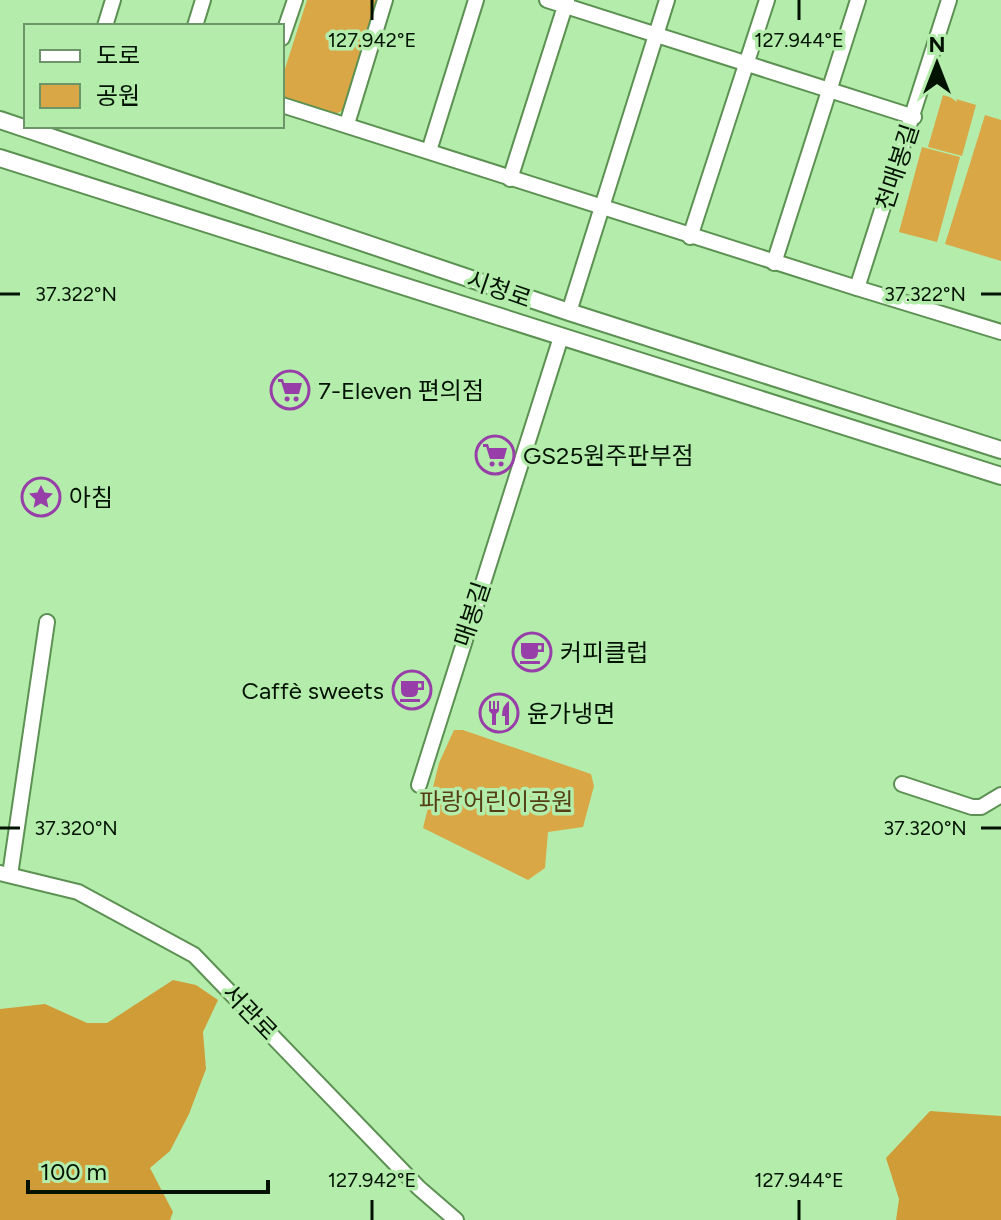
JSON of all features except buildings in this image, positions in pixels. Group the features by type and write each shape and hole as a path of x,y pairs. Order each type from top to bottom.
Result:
{"street":[{"path":"106,24 113,0"},
{"path":"196,24 203,0"},
{"path":"284,32 295,0"},
{"path":"347,124 385,0"},
{"path":"429,151 476,0"},
{"path":"547,0 566,3 914,117"},
{"path":"561,337 667,0"},
{"path":"690,237 767,0"},
{"path":"774,263 858,0"},
{"name":"천매봉길","path":"857,288 949,0"},
{"path":"510,179 566,3"},
{"path":"284,106 690,237 1001,332"},
{"name":"시청로","path":"0,120 569,312 1001,450"},
{"name":"시청로","path":"0,158 1001,476"},
{"name":"매봉길","path":"419,785 561,337"},
{"path":"5,874 47,622"},
{"path":"902,784 972,807 981,807 1001,795"},
{"name":"서관로","path":"5,874 78,892 194,955 419,1188 456,1220"}],"green space":[{"path":"307,0 378,0 343,110 336,114 284,98 284,72"},
{"path":"943,95 976,105 962,156 928,147"},
{"path":"985,115 1001,120 1001,261 945,244"},
{"path":"922,147 960,157 937,242 899,232"},
{"name":"파랑어린이공원","path":"454,730 463,730 591,774 594,786 583,827 548,832 545,868 528,880 423,828 439,763"}],"shaded area":[{"path":"173,980 196,985 218,1000 203,1032 206,1069 189,1114 170,1151 150,1168 173,1212 170,1220 0,1220 0,1009 45,1004 87,1023 107,1023"},
{"path":"930,1111 1001,1116 1001,1220 896,1220 899,1199 886,1158"}],"place":[{"name":"7-Eleven 편의점","path":"290,390"},
{"name":"GS25원주판부점","path":"495,455"},
{"name":"아침","path":"41,497"},
{"name":"커피클럽","path":"532,652"},
{"name":"Caffè sweets","path":"412,690"},
{"name":"윤가냉면","path":"499,713"}]}
